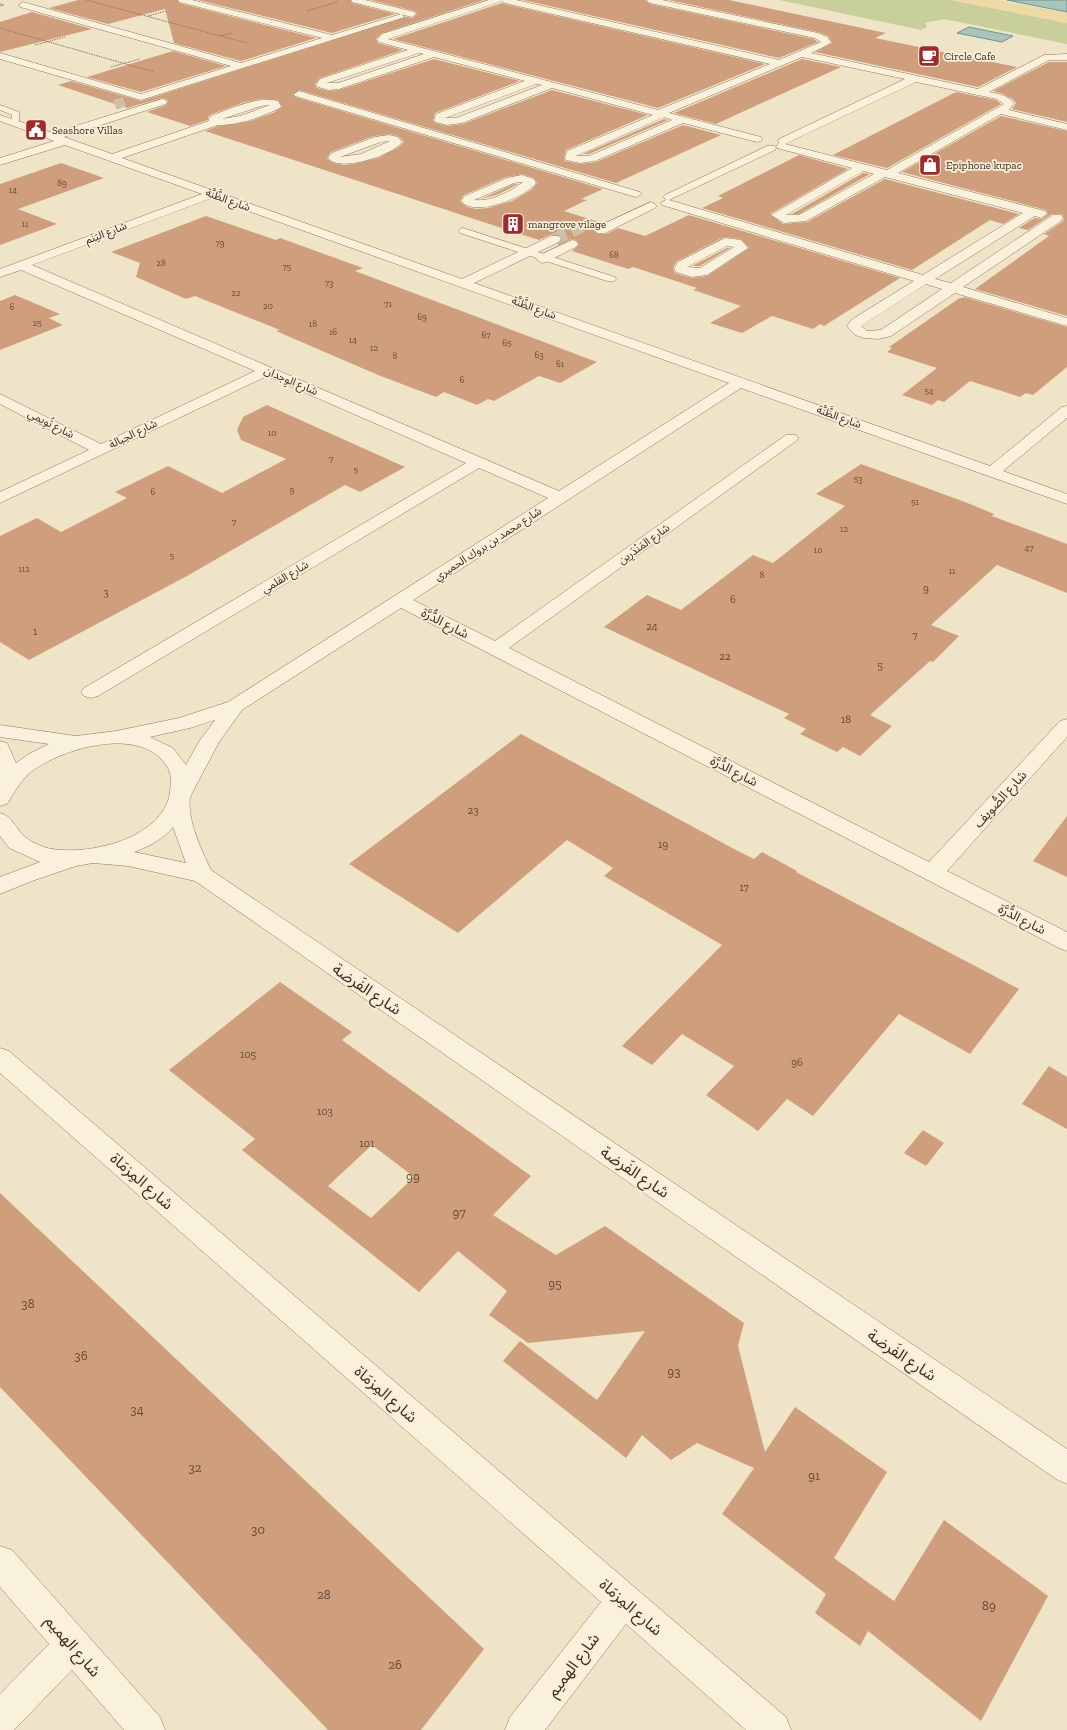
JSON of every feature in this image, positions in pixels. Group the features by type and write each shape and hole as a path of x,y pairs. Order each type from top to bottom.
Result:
{"street":[{"path":"182,0 332,38"},
{"path":"126,101 416,13 355,0"},
{"path":"280,65 483,0"},
{"path":"498,0 382,39 384,42 682,119 756,141 777,142 862,167 1062,219"},
{"path":"504,0 780,63"},
{"path":"574,159 570,158 571,153 823,45 826,40 818,36 650,0"},
{"path":"23,5 241,66"},
{"path":"324,86 321,83 323,81 417,50"},
{"path":"112,158 217,122 214,120 217,117 260,103 274,103 324,86 339,86 432,54"},
{"path":"802,54 899,80"},
{"path":"0,56 141,97"},
{"path":"980,93 1047,57 1067,57"},
{"path":"737,244 784,219 802,218 1009,105 1008,101 1000,98 914,79 884,82 777,142"},
{"path":"664,196 777,142 899,80"},
{"path":"442,121 439,120 440,116 534,81"},
{"path":"394,139 397,142 394,144 352,161 338,161 334,158 336,155 379,139 394,139 442,121 458,121 551,85"},
{"path":"299,94 551,169 635,198 651,206"},
{"path":"0,162 56,135 174,98"},
{"path":"1000,111 1067,127"},
{"path":"527,179 574,159 591,159 682,119"},
{"name":"شارع الظَّنَّة","path":"5,120 34,130 56,135 112,158 1067,499"},
{"path":"648,192 635,198 597,226 651,206 664,196 756,141"},
{"path":"784,219 777,215 778,212 862,167"},
{"name":"شارع اليَنَم","path":"0,273 212,194"},
{"path":"664,196 760,231 1067,322"},
{"path":"1033,212 856,323 854,326 855,330 874,336 886,333 953,288 1062,219"},
{"path":"463,283 556,239"},
{"path":"480,289 572,244"},
{"name":"شارع الوِجدان","path":"22,265 560,498"},
{"name":"شارع الحِبالة","path":"0,498 266,371"},
{"name":"شارع محمد بن بروك الحميري","path":"113,738 183,724 235,706 740,382"},
{"name":"شارع تُوِيمي","path":"0,398 101,450"},
{"path":"992,472 1067,410"},
{"name":"شارع المَنْدَرِين","path":"496,650 791,438"},
{"name":"شارع القلمي","path":"91,692 479,462"},
{"name":"شارع الدُّرَّة","path":"400,600 1067,942"},
{"name":"شارع محمد بن بروك الحميري","path":"85,857 128,847 151,835 168,820 210,740 235,706"},
{"name":"شارع الصُّويف","path":"932,873 1067,725"},
{"path":"0,731 78,742"},
{"path":"4,791 22,768 42,755 64,745 89,739 113,738 142,742 156,747 171,757 180,771 183,787 180,798 183,827 189,846 202,875"},
{"path":"0,748 7,765 4,791"},
{"name":"شارع الفَرضة","path":"0,820 4,830 15,843 32,852 52,857 128,858 202,875 1067,1468"},
{"path":"0,886 37,870 85,857"},
{"name":"شارع المِزمَاة","path":"0,1058 773,1730"},
{"name":"شارع الهميم","path":"0,1562 147,1730"},
{"name":"شارع الهميم","path":"523,1730 622,1600"},
{"path":"0,1718 72,1645"}],"lane":[{"path":"0,107 16,114 16,119 5,120"},
{"path":"462,231 611,279"}],"path":[{"path":"86,0 284,53"},
{"path":"307,11 342,0"},
{"path":"0,28 189,82"},
{"path":"35,45 104,28"},
{"path":"75,77 178,48"}],"green space":[{"path":"779,0 951,0 1067,23 1067,44 944,19 925,23 927,27 921,30"}],"sand":[{"path":"951,0 997,0 1067,13 1067,23"}],"water":[{"path":"1007,0 1067,0 1067,12"},
{"path":"969,27 1013,36 1002,42 957,33"}],"building":[{"path":"78,0 177,0 179,3 316,38 241,61 174,43 165,9 108,24 49,8"},
{"path":"198,0 350,0 352,3 395,14 332,33"},
{"path":"371,0 484,0 382,33 376,39 378,43 403,50 320,78 315,84 317,88 329,91 339,90 434,59 520,81 435,113 433,120 435,123 447,126 463,124 552,90 648,115 566,150 564,158 565,161 580,164 596,162 683,125 721,135 616,183 299,90 293,94 295,97 603,189 581,199 587,200 564,211 602,223 594,229 597,234 606,234 618,228 645,236 689,215 900,278 824,326 820,324 813,329 772,316 742,333 710,323 741,306 693,290 697,288 633,267 628,269 572,251 579,245 576,240 571,239 557,246 562,240 559,234 550,235 539,240 205,131 218,126 250,121 273,113 282,107 278,100 262,99 245,102 212,114 208,117 208,120 190,126 147,112 166,105 168,101 166,99 162,98 127,108 58,85 71,81 141,101 406,17 413,18 417,14 415,11","holes":["389,134 398,136 404,142 397,148 378,158 343,165 333,163 327,158 331,152 374,136","522,174 534,178 537,183 531,190 512,201 488,208 477,209 467,207 460,201 464,195 506,177","724,237 741,239 749,248 707,276 692,278 675,273 673,268 677,261"]},
{"path":"523,0 645,0 650,4 814,39 818,42 779,58"},
{"path":"669,0 729,0 886,33 875,38 1017,67 978,87 815,52 832,43 828,36 818,32"},
{"path":"502,3 765,64 658,108 393,39"},
{"path":"32,12 92,29 0,52 0,22"},
{"path":"173,51 226,66 141,92 87,77"},
{"path":"802,59 841,67 716,124 674,113"},
{"path":"1049,62 1067,62 1067,122 1012,109 1016,103 1012,99 993,91"},
{"path":"956,92 996,100 1001,104 887,168 833,155"},
{"path":"1001,116 1067,131 1067,316 975,289 1049,236 1044,234 1062,222 1064,219 1062,214 1052,214 1028,230 1019,228 1035,218 1042,219 1048,214 1046,210 902,172"},
{"path":"664,119 668,120 589,154 583,154"},
{"path":"799,155 848,169 770,214 783,224 807,222 885,179 1019,214 1003,224 990,220 912,270 702,208 723,198 718,196"},
{"path":"61,163 104,178 18,209 57,224 0,245 0,184"},
{"path":"863,173 870,174 799,214 792,214"},
{"path":"514,184 518,184 499,194 481,199"},
{"path":"206,216 276,240 280,238 363,268 355,271 597,362 560,383 539,376 494,401 488,399 477,405 444,392 436,397 378,375 276,331 280,330 195,296 186,299 136,277 140,263 111,252"},
{"path":"727,248 730,248 700,266 692,266"},
{"path":"15,295 60,314 49,318 63,325 0,350 0,301"},
{"path":"964,297 1067,327 1067,367 1033,395 1026,393 1020,397 970,381 944,402 938,400 932,405 902,395 937,368 887,352 892,348 889,347 958,299"},
{"path":"267,405 405,467 360,492 345,485 187,576 29,660 0,642 0,536 37,518 61,532 127,498 115,492 168,466 222,493 286,459 241,440 237,430 243,417"},
{"path":"861,464 965,502 994,514 992,516 1067,544 1067,593 997,565 931,625 959,636 933,662 930,661 870,715 892,726 860,756 843,747 837,752 800,734 806,729 784,718 789,714 604,627 647,595 681,610 753,555 773,563 845,506 816,494"},
{"path":"521,734 736,850 754,859 762,852 797,871 796,872 1019,989 970,1054 899,1014 813,1116 787,1099 758,1131 706,1095 734,1066 682,1034 652,1065 622,1046 722,945 604,876 613,868 567,840 458,933 349,864"},
{"path":"1067,816 1067,877 1033,861"},
{"path":"280,982 352,1032 342,1040 531,1176 493,1215 556,1255 605,1226 744,1323 738,1346 765,1452 795,1407 887,1472 834,1558 894,1601 944,1520 1048,1596 981,1721 868,1631 860,1646 815,1613 826,1594 722,1514 754,1468 697,1443 671,1460 642,1435 626,1458 503,1361 520,1341 597,1400 645,1331 528,1343 489,1315 507,1291 458,1251 419,1292 242,1150 255,1139 169,1070","holes":["372,1145 414,1177 371,1218 328,1186"]},
{"path":"1049,1066 1067,1077 1067,1129 1022,1104"},
{"path":"923,1130 944,1143 926,1166 904,1153"},
{"path":"0,1193 484,1649 421,1730 328,1730 0,1387"}],"tunnel":[{"path":"115,105 126,101"},
{"path":"555,239 585,225"}],"place":[{"name":"Circle Cafe","path":"929,56"},
{"name":"Seashore Villas","path":"36,130"},
{"name":"Epiphone kupac","path":"930,165"},
{"name":"mangrove vilage","path":"513,224"}]}
